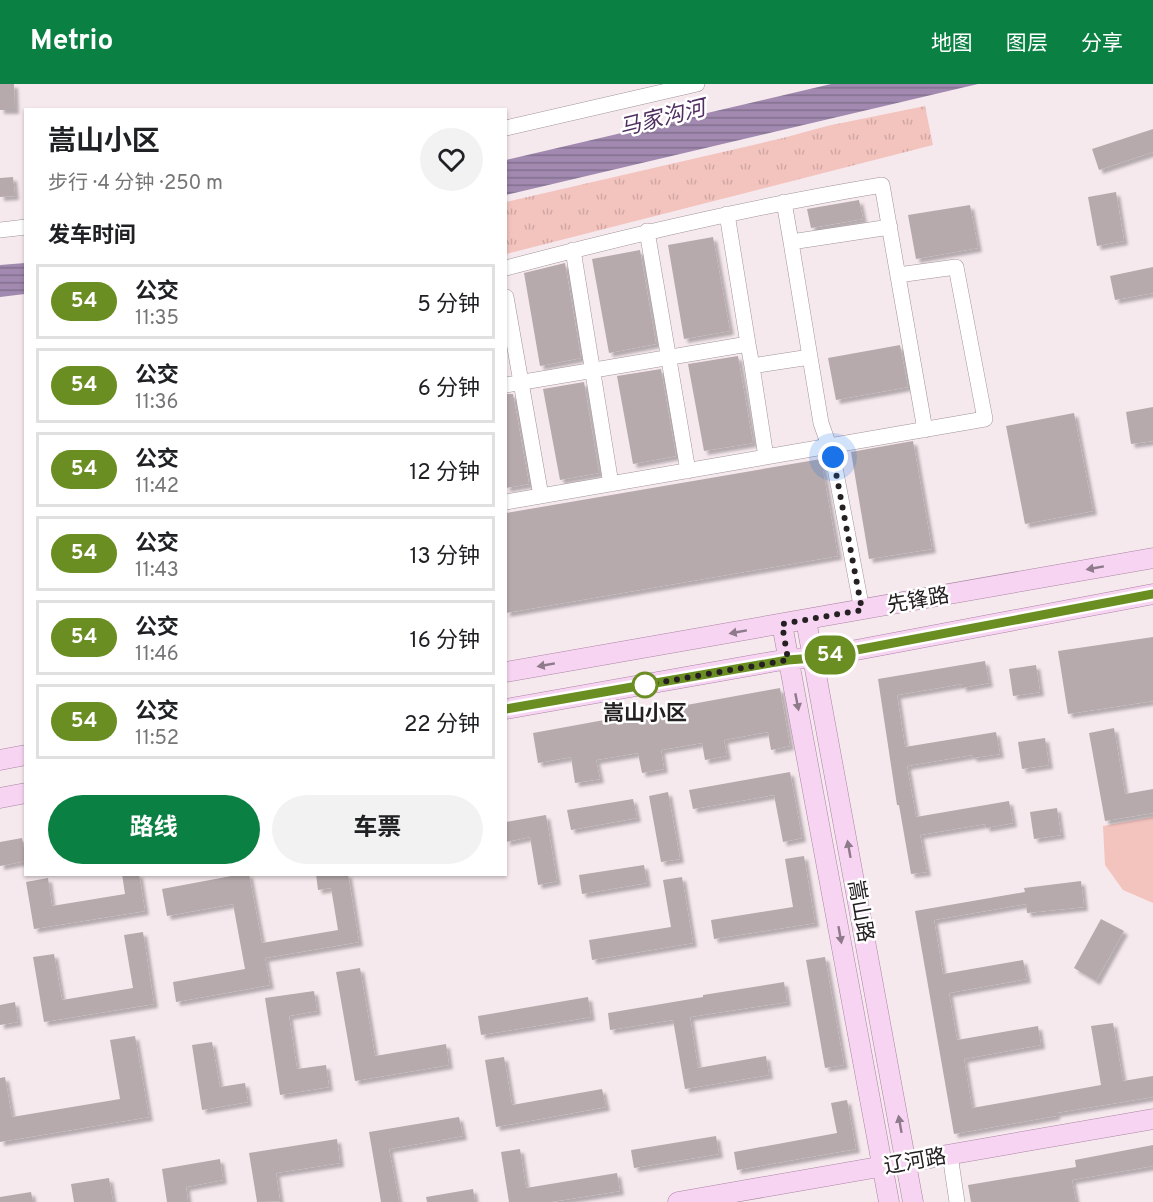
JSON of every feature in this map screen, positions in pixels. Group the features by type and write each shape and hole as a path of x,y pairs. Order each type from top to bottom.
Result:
{"main road":[{"name":"先锋路","path":"507,672 1153,558"},
{"name":"先锋路","path":"507,709 788,660 814,658 1153,594"},
{"name":"嵩山路","path":"806,620 914,1202"},
{"name":"嵩山路","path":"782,624 889,1202"},
{"path":"0,760 24,755"},
{"path":"0,798 24,794"},
{"name":"辽河路","path":"678,1202 908,1168 1153,1119"},
{"name":"辽河路","path":"951,1160 1153,1128"},
{"name":"辽河路","path":"738,1202 883,1172"}],"street":[{"path":"507,128 697,84"},
{"path":"507,268 647,231 882,184 925,430"},
{"path":"784,202 821,423 830,447 862,610"},
{"path":"727,214 766,457"},
{"path":"0,230 24,226"},
{"path":"792,242 890,227"},
{"path":"647,231 688,471"},
{"path":"573,250 611,484"},
{"path":"507,502 985,419 956,267 898,274"},
{"path":"507,309 513,384 541,496"},
{"path":"513,384 748,344"},
{"path":"752,366 810,357"},
{"path":"951,1160 957,1202"}],"green space":[{"path":"925,106 933,145 507,254 507,202 827,126"},
{"path":"1153,817 1153,903 1123,890 1105,865 1103,826"}],"shaded area":[{"path":"831,84 978,84 507,195 507,160"},
{"path":"24,263 24,294 0,297 0,265"}],"building":[{"path":"0,84 14,84 15,110 0,110"},
{"path":"1153,129 1153,152 1099,170 1092,149"},
{"path":"13,177 15,196 0,197 0,178"},
{"path":"1116,192 1124,241 1097,246 1088,197"},
{"path":"859,200 863,219 811,228 807,209"},
{"path":"970,205 978,248 916,259 908,215"},
{"path":"713,237 730,331 684,339 668,245"},
{"path":"640,250 656,344 609,353 592,259"},
{"path":"565,263 581,358 540,366 524,273"},
{"path":"1153,267 1153,293 1115,300 1110,276"},
{"path":"900,345 908,387 836,400 828,358"},
{"path":"738,356 753,443 704,451 688,364"},
{"path":"661,369 676,456 633,464 617,376"},
{"path":"584,382 599,473 560,480 543,389"},
{"path":"507,394 513,394 529,484 507,488"},
{"path":"1153,407 1153,441 1131,444 1126,412"},
{"path":"1074,413 1093,511 1025,524 1006,426"},
{"path":"913,441 932,549 869,559 851,452"},
{"path":"821,459 838,556 507,613 507,513"},
{"path":"1153,637 1153,701 1068,714 1058,651"},
{"path":"985,661 989,683 962,688 962,684 897,695 905,747 996,732 1000,754 973,758 972,755 907,766 916,817 1009,801 1013,823 986,828 985,824 920,835 927,872 911,874 899,805 897,805 878,679"},
{"path":"1036,665 1040,692 1013,696 1009,669"},
{"path":"780,688 790,746 771,750 768,732 724,740 727,756 705,760 702,743 661,750 664,769 642,773 638,753 596,760 600,779 575,783 571,757 538,763 533,733"},
{"path":"1114,728 1125,794 1153,789 1153,813 1105,821 1089,733"},
{"path":"1045,738 1049,765 1022,769 1018,742"},
{"path":"790,772 802,838 783,842 774,795 693,809 689,790"},
{"path":"668,792 680,859 661,862 649,796"},
{"path":"633,799 637,818 571,830 567,810"},
{"path":"1057,808 1061,835 1034,839 1030,812"},
{"path":"546,815 557,881 538,885 530,837 507,842 507,822"},
{"path":"22,838 24,861 0,866 0,842"},
{"path":"804,856 815,923 714,939 711,920 793,907 785,859"},
{"path":"644,865 647,883 582,894 579,875"},
{"path":"122,876 139,876 145,911 34,929 26,882 48,878 52,906 125,894"},
{"path":"231,876 249,876 262,943 338,930 331,888 318,890 316,876 348,876 359,942 265,958 270,985 176,1002 173,982 245,969 233,904 167,916 162,889"},
{"path":"682,877 693,943 592,960 589,940 671,927 663,880"},
{"path":"1081,881 1084,907 1027,913 1026,904 934,920 943,974 1023,960 1027,979 949,993 957,1040 1038,1026 1041,1045 964,1059 972,1108 1101,1085 1091,1026 1113,1023 1123,1081 1153,1076 1153,1097 1056,1113 1056,1116 954,1134 915,911 1025,892 1024,888"},
{"path":"1101,919 1124,931 1096,981 1074,968"},
{"path":"143,932 154,1004 44,1022 33,957 54,954 62,1000 133,988 124,935"},
{"path":"825,957 844,1065 825,1068 806,960"},
{"path":"360,968 375,1056 446,1044 449,1065 355,1081 336,972"},
{"path":"784,982 787,1002 690,1017 698,1068 766,1056 769,1075 685,1089 673,1020 610,1030 608,1013"},
{"path":"314,991 317,1011 289,1016 297,1069 326,1065 329,1087 280,1095 265,998"},
{"path":"588,997 591,1017 481,1035 478,1016"},
{"path":"15,1002 18,1022 0,1025 0,1005"},
{"path":"135,1036 149,1117 0,1142 0,1078 5,1077 12,1117 120,1099 110,1040"},
{"path":"212,1042 220,1087 245,1083 248,1102 202,1110 192,1045"},
{"path":"504,1057 512,1105 602,1089 606,1107 496,1127 485,1060"},
{"path":"847,1100 856,1149 737,1170 734,1152 837,1133 831,1103"},
{"path":"459,1117 463,1136 389,1149 399,1202 381,1202 369,1132"},
{"path":"716,1136 719,1154 634,1168 631,1150"},
{"path":"337,1139 340,1163 276,1173 280,1201 257,1202 249,1153"},
{"path":"1153,1145 1153,1166 1072,1180 1076,1202 971,1202 968,1185 1076,1167 1075,1160"},
{"path":"520,1149 526,1188 617,1173 620,1191 551,1202 509,1202 501,1152"},
{"path":"220,1159 223,1180 186,1187 188,1202 167,1202 162,1169"},
{"path":"109,1178 113,1202 74,1202 71,1184"},
{"path":"473,1189 475,1202 427,1202 426,1197"},
{"path":"31,1192 33,1202 0,1202 0,1197"}],"bus line":[{"name":"54","path":"507,709 788,660 814,658 1153,594"}],"place":[{"name":"嵩山小区","path":"645,685"}],"route":[{"path":"645,685 788,660 782,624 862,610 833,457"}],"water label":[{"name":"马家沟河","path":"662,117"}]}
